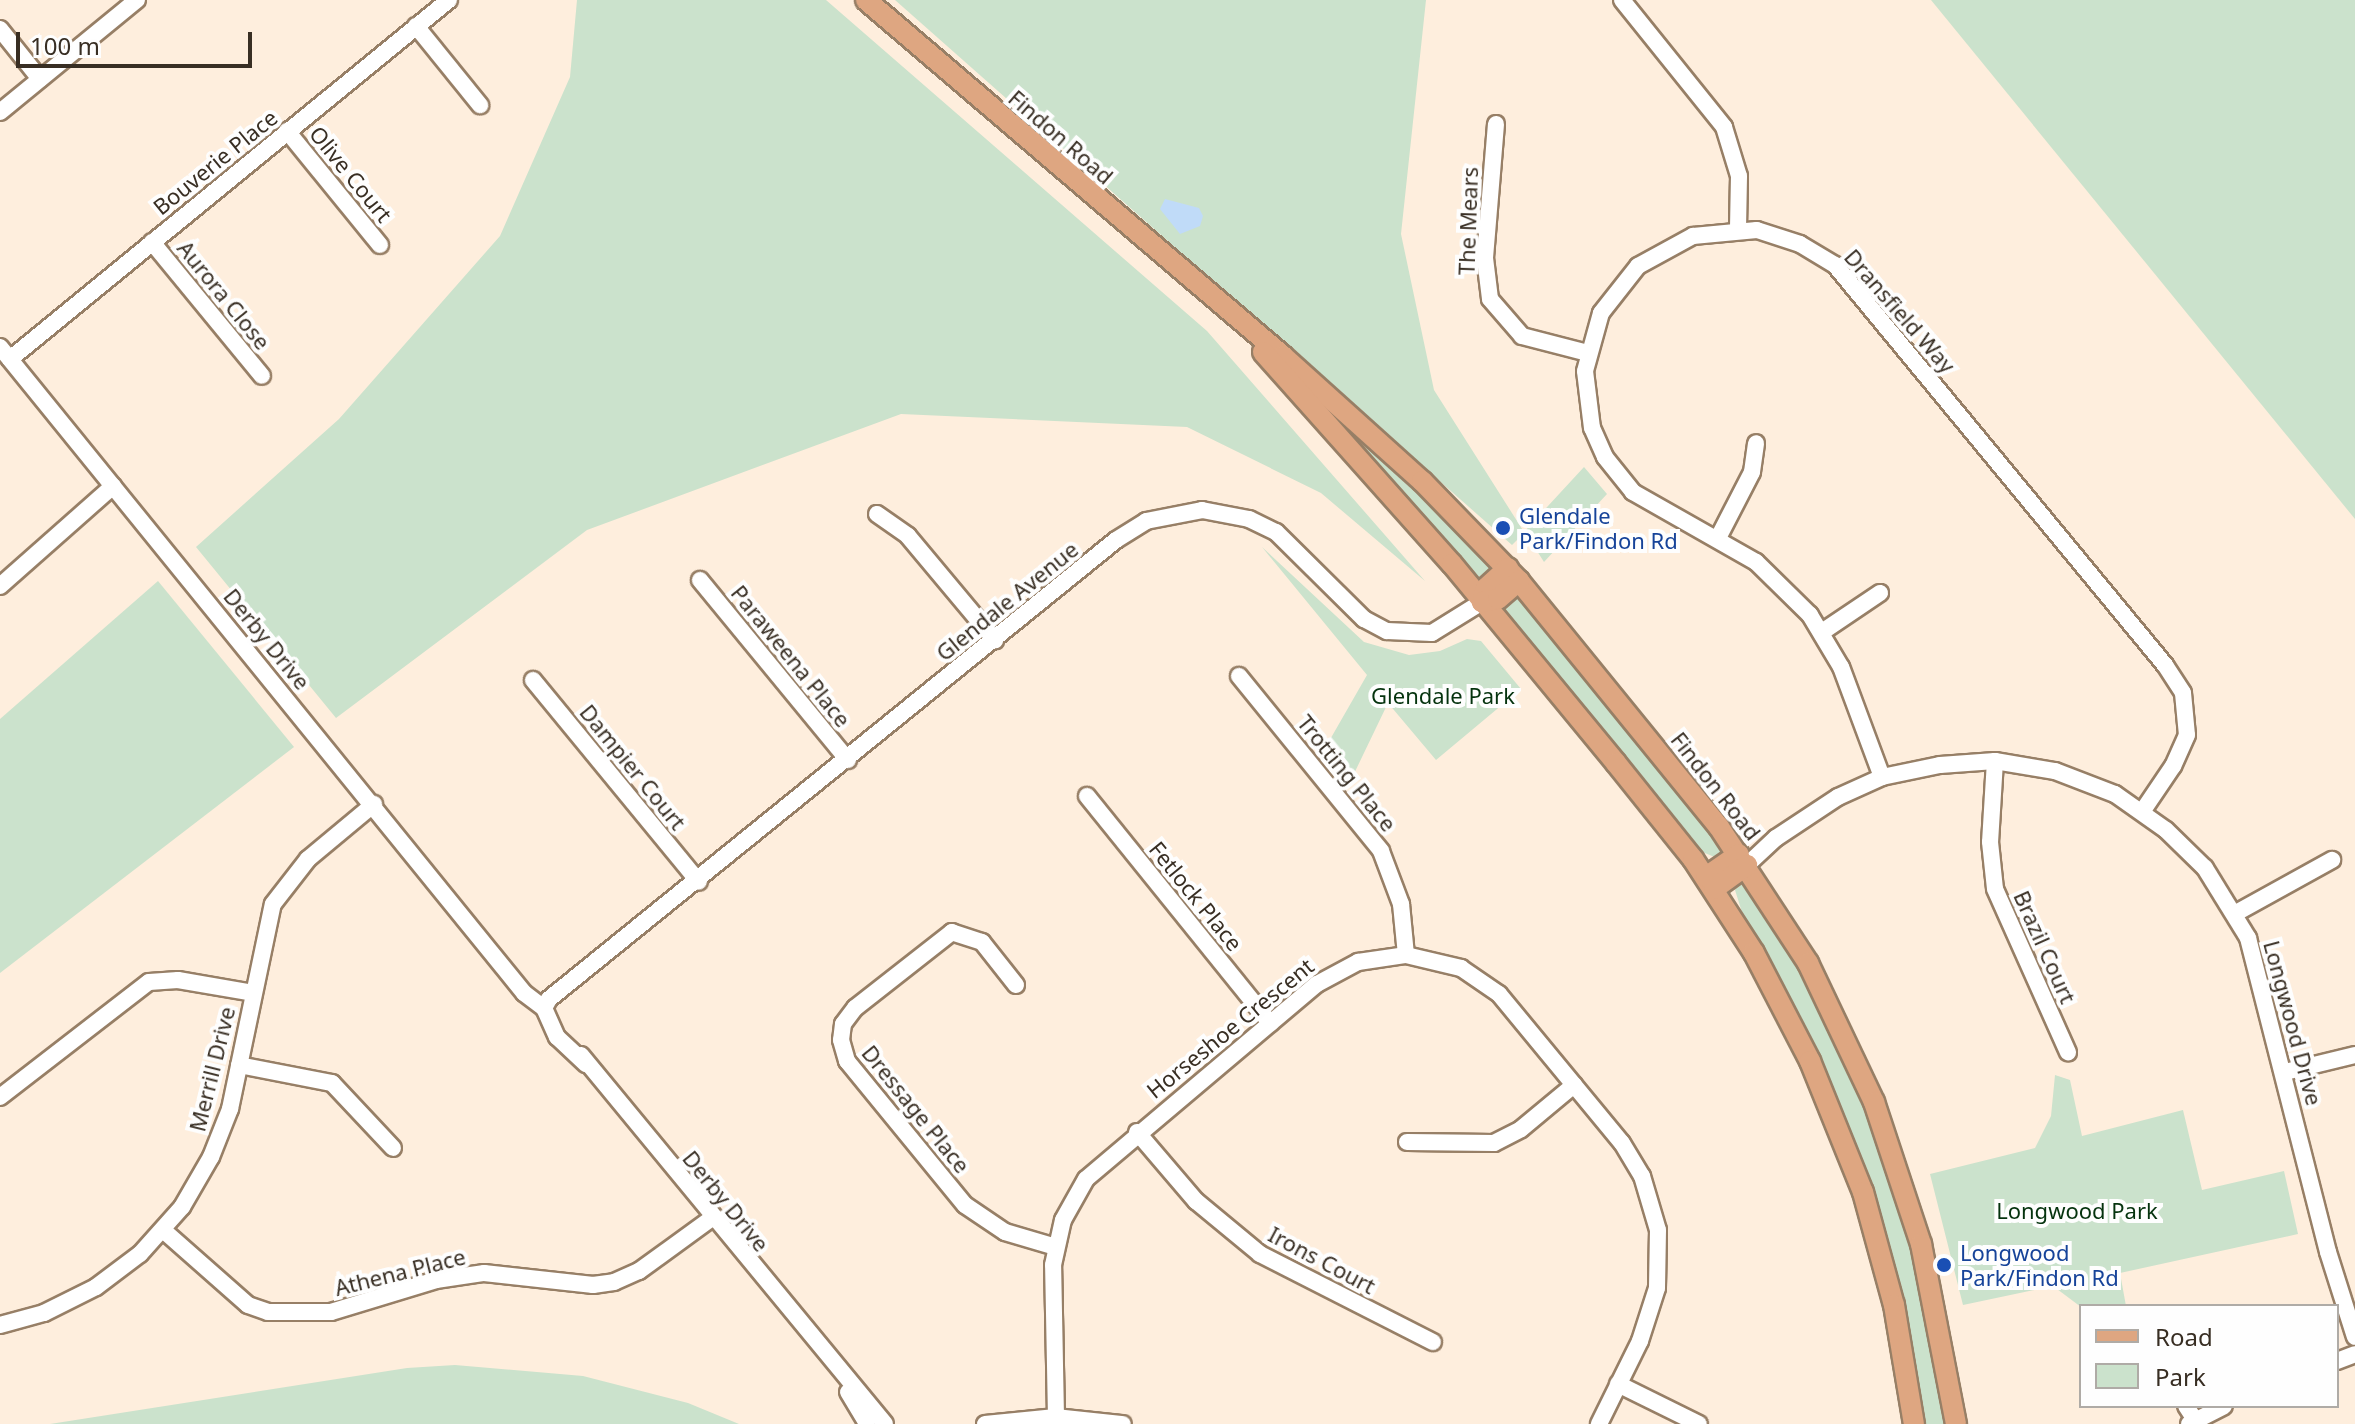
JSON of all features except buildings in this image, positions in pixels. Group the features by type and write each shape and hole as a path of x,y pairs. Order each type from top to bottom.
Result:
{"main road":[{"name":"Findon Road","path":"866,0 1352,417 1514,574 1743,860 1830,1005 1890,1143 1937,1312 1956,1424"},
{"name":"Findon Road","path":"1225,311 1482,602 1710,883 1790,1018 1847,1146 1890,1288 1914,1424"},
{"path":"1482,602 1486,588 1514,574"},
{"path":"1710,883 1743,860"}],"street":[{"path":"0,112 137,0"},
{"name":"Bouverie Place","path":"5,353 152,242 449,0"},
{"path":"1622,0 1724,127 1739,176 1738,229"},
{"path":"416,26 480,105"},
{"path":"0,29 40,79"},
{"name":"The Mears","path":"1496,124 1485,258 1490,299 1522,336 1588,353"},
{"name":"Olive Court","path":"287,131 380,245"},
{"name":"Dransfield Way","path":"1882,777 1850,686 1822,632 1776,579 1718,538 1657,510 1613,470 1588,411 1588,353 1601,313 1638,266 1693,236 1738,229 1800,244 1849,279 2177,682 2188,721 2182,750 2142,812"},
{"name":"Aurora Close","path":"152,242 262,376"},
{"name":"Derby Drive","path":"5,353 499,958 549,1004 586,1064 833,1367 885,1424"},
{"path":"1718,538 1752,472 1756,443"},
{"path":"0,586 117,490"},
{"name":"Glendale Avenue","path":"549,1004 1123,535 1158,517 1186,511 1233,514 1276,532 1364,619 1387,631 1432,633 1482,602"},
{"path":"877,514 908,536 995,640"},
{"name":"Paraweena Place","path":"700,580 848,760"},
{"path":"1822,632 1880,593"},
{"name":"Trotting Place","path":"1239,676 1381,851 1399,894 1406,955"},
{"name":"Dampier Court","path":"533,680 699,882"},
{"name":"Longwood Drive","path":"1743,860 1838,797 1882,777 1940,765 1995,761 2089,782 2142,812 2205,868 2236,913 2258,966 2350,1307 2355,1337"},
{"name":"Brazil Court","path":"1995,761 1990,842 1995,889 2068,1052"},
{"name":"Fetlock Place","path":"1087,796 1270,1023"},
{"name":"Merrill Drive","path":"0,1325 44,1313 96,1287 163,1230 211,1157 230,1109 266,922 281,890 308,859 374,804"},
{"path":"2236,913 2332,860"},
{"name":"Dressage Place","path":"1016,985 982,942 952,932 855,1008 843,1024 841,1040 847,1061 965,1205 1005,1232 1056,1247"},
{"name":"Horseshoe Crescent","path":"1056,1417 1056,1247 1078,1190 1137,1132 1270,1023 1345,968 1406,955 1442,960 1483,981 1574,1085 1631,1157 1658,1230 1654,1301 1599,1424"},
{"path":"0,1097 149,982 178,980 253,993"},
{"path":"2285,1072 2355,1055"},
{"path":"239,1065 332,1083 393,1148"},
{"path":"1407,1142 1494,1143 1521,1129 1574,1085"},
{"name":"Irons Court","path":"1137,1132 1196,1201 1260,1254 1433,1342"},
{"name":"Athena Place","path":"163,1230 239,1298 278,1313 345,1311 436,1280 484,1273 603,1284 639,1271 708,1214"},
{"name":"Derby Drive","path":"833,1367 867,1424"},
{"path":"1618,1384 1699,1424"},
{"path":"2190,1417 2218,1408"},
{"path":"991,1424 1056,1417 1123,1424"}],"green space":[{"path":"577,0 826,0 1207,331 1425,581 1321,493 1187,427 901,414 587,530 336,718 196,547 339,419 500,236 570,77"},
{"path":"895,0 1426,0 1401,234 1434,390 1524,532 1584,467 1607,494 1544,562 1525,532 1512,545"},
{"path":"1931,0 2355,0 2355,519"},
{"path":"1294,375 1391,458 1494,569 1475,581"},
{"name":"Glendale Park","path":"1262,547 1364,642 1409,655 1440,651 1467,639 1481,641 1521,689 1436,760 1388,703 1350,782 1324,750 1367,675"},
{"path":"158,581 294,747 0,973 0,719"},
{"path":"1520,595 1727,852 1717,858 1695,849 1501,613 1510,596"},
{"path":"1740,878 1790,941 1894,1170 1952,1424 1918,1424 1899,1310 1746,925 1735,890"},
{"name":"Longwood Park","path":"2055,1075 2070,1080 2082,1136 2183,1110 2202,1190 2284,1171 2298,1234 2120,1273 2126,1304 2079,1306 2053,1286 1963,1305 1930,1174 2035,1148 2051,1116"},
{"path":"455,1365 583,1376 688,1403 739,1424 50,1424 407,1368"}],"water":[{"path":"1165,199 1199,208 1203,216 1200,226 1180,234 1160,209"}],"place":[{"name":"Glendale Park/Findon Rd","path":"1503,528"},
{"name":"Longwood Park/Findon Rd","path":"1944,1265"}]}
